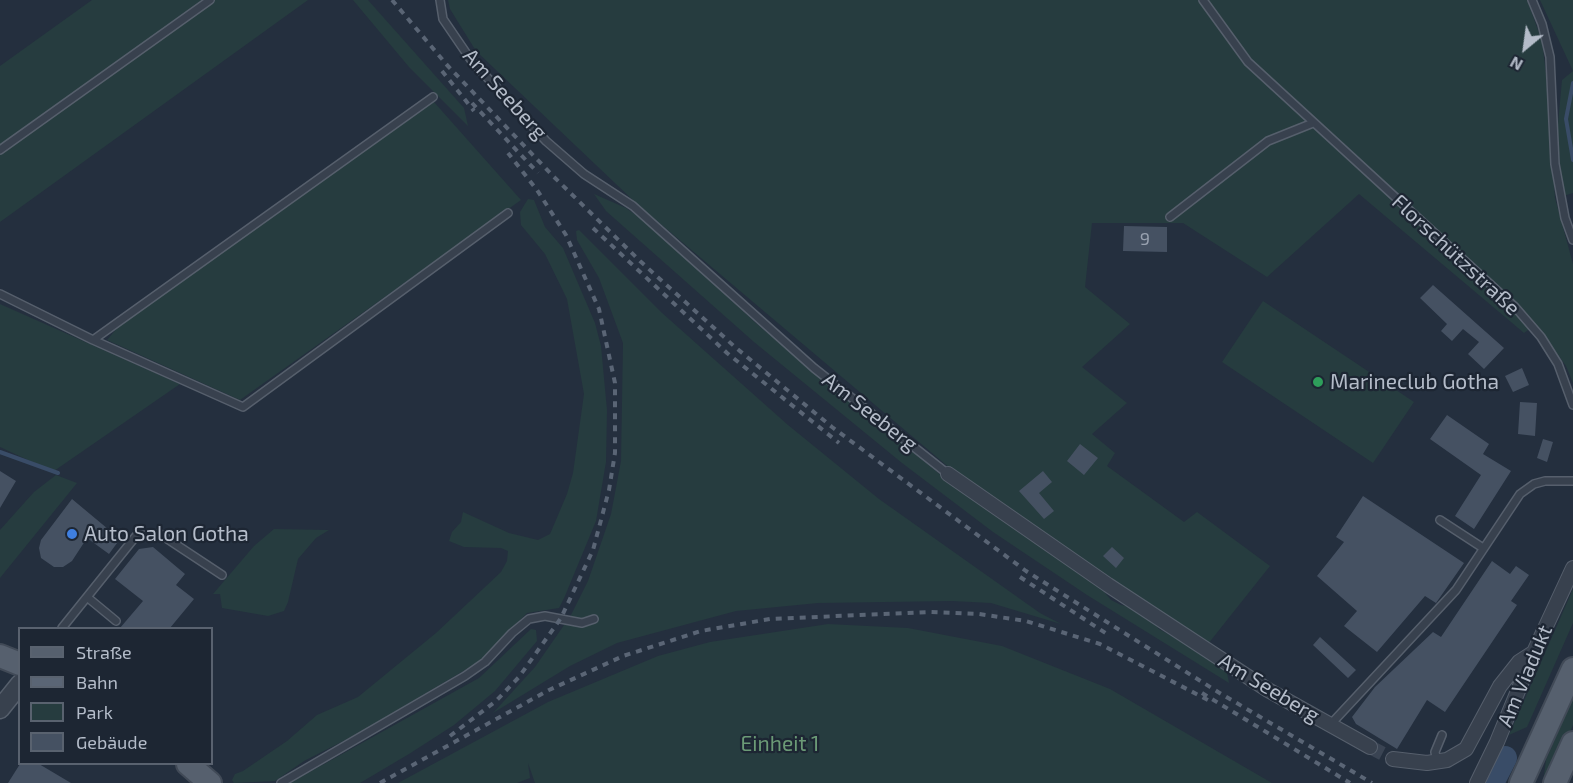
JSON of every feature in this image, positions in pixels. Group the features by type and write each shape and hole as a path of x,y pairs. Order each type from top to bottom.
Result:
{"main road":[{"path":"0,656 18,663"},
{"path":"1526,779 1573,669"},
{"path":"1556,783 1571,747"},
{"path":"189,765 210,783"}],"street":[{"name":"Am Seeberg","path":"948,474 1108,585 1268,690 1370,747"},
{"name":"Am Viadukt","path":"1477,783 1573,568"},
{"path":"1393,759 1407,762 1437,762 1456,756 1466,749 1500,686 1519,662 1534,652"},
{"path":"0,709 18,686"},
{"path":"1570,783 1571,747"}],"lane":[{"path":"0,150 210,0"},
{"name":"Am Seeberg","path":"440,0 443,19 471,60 546,141 597,184 633,206 731,297 814,368 948,474"},
{"name":"Florschützstraße","path":"1203,0 1248,62 1515,307 1541,337 1558,364 1573,405"},
{"path":"1532,0 1542,24 1550,57 1555,164 1565,218 1573,240"},
{"path":"93,340 433,97"},
{"path":"1170,217 1268,141 1313,123"},
{"path":"0,294 93,340 243,407 508,213"},
{"path":"1330,725 1456,590 1520,494 1534,484 1545,481 1573,481"},
{"path":"1440,520 1483,548"},
{"path":"63,627 136,536 149,533 160,534 222,575"},
{"path":"87,597 116,621"},
{"path":"281,783 465,676 485,662 512,633 529,620 545,616 582,623 594,619"},
{"path":"1437,762 1436,752 1442,735"}],"green space":[{"path":"92,0 308,0 0,222 0,66"},
{"path":"353,0 368,0 464,108 468,126 409,67"},
{"path":"448,0 1527,0 1542,41 1555,198 1573,264 1573,383 1566,366 1536,324 1524,333 1359,194 1267,277 1183,223 1092,223 1085,287 1130,324 1082,367 1127,403 1092,434 1115,453 1107,466 1184,522 1197,512 1270,566 1208,644 958,475 637,204 476,51 450,9"},
{"path":"1540,0 1573,0 1573,71"},
{"path":"1573,71 1573,193 1563,196 1557,135 1562,80"},
{"path":"434,102 521,200 240,400 107,340 118,327 159,295"},
{"path":"594,194 626,208 647,223 758,325 953,485 1095,581 1111,600 1136,608 1150,617 1159,629 1212,659 1227,673 1229,683 1087,595 993,532 902,463 754,342 606,211"},
{"path":"528,199 534,200 545,227 563,248 595,323 601,346 607,410 606,462 596,521 559,608 527,613 480,661 359,733 304,761 275,781 234,783 232,780 235,774 287,741 317,715 358,697 436,633 501,572 507,561 508,551 501,548 464,547 449,541 452,532 461,522 463,512 509,533 538,540 550,534 573,473 584,394 567,299 545,254 521,225 520,212"},
{"path":"579,230 661,312 788,425 879,499 1040,613 1061,624 991,603 952,601 818,603 736,611 617,643 570,666 493,713 535,667 571,615 588,581 611,514 621,461 623,343 599,278 577,240 576,231"},
{"name":"Marineclub Gotha","path":"1263,301 1414,402 1373,463 1222,362"},
{"path":"0,304 180,384 54,471 43,467 0,447"},
{"path":"56,475 77,483 0,578 0,530 34,492"},
{"path":"274,529 329,530 316,538 298,559 284,611 268,616 222,608 220,594 213,594 254,546"},
{"path":"1573,589 1573,623 1527,727 1509,735"},
{"name":"Einheit 1","path":"828,624 908,628 1002,646 1110,689 1272,783 535,783 528,763 530,778 517,783 398,783 548,702 658,656 710,642"},
{"path":"531,629 536,630 537,641 495,691 454,725 409,754 360,783 290,783 479,678"},
{"path":"1573,697 1573,725 1547,783 1543,783 1546,760"}],"building":[{"path":"1124,226 1167,227 1167,252 1123,251"},
{"path":"1433,285 1504,348 1484,369 1468,354 1479,342 1463,329 1452,341 1441,331 1447,324 1420,298"},
{"path":"1522,368 1529,385 1513,392 1505,376"},
{"path":"1520,402 1537,403 1535,436 1518,434"},
{"path":"1447,415 1489,444 1483,454 1511,471 1474,529 1455,516 1481,475 1430,439"},
{"path":"1543,439 1553,442 1547,462 1537,458"},
{"path":"1080,444 1098,458 1084,475 1067,461"},
{"path":"0,471 16,481 0,508"},
{"path":"1043,471 1052,482 1039,493 1054,511 1044,519 1019,491"},
{"path":"1363,496 1464,563 1436,603 1425,596 1377,652 1344,626 1357,611 1317,576 1344,542 1336,537"},
{"path":"72,499 120,539 109,554 87,538 72,561 63,567 54,567 41,558 39,548 41,540"},
{"path":"153,547 185,574 176,585 194,599 171,627 121,627 143,601 115,579 139,549"},
{"path":"1112,547 1124,558 1116,568 1103,556"},
{"path":"1492,561 1510,574 1516,566 1529,575 1511,601 1517,605 1445,712 1427,700 1397,749 1356,724 1352,717 1375,687 1433,632 1441,637"},
{"path":"1320,637 1356,670 1348,678 1313,645"},
{"path":"19,765 41,765 71,783 8,783"}],"waterway":[{"path":"1573,83 1566,119 1573,160"},
{"path":"0,452 58,473"},
{"path":"1492,783 1505,758"}],"tunnel":[{"path":"1370,747 1393,759"}],"railway":[{"path":"392,0 447,65 553,176 640,261 735,347 832,427 1026,571 1218,692 1372,783"},
{"path":"442,71 474,111"},
{"path":"472,103 538,173"},
{"path":"450,736 496,701 519,677 561,618 593,550 609,490 615,453 615,383 599,309 566,235 537,190 508,153"},
{"path":"593,228 727,353 839,443"},
{"path":"1020,577 1110,636"},
{"path":"380,783 549,690 623,656 701,631 770,619 929,612 979,614 1026,621 1100,644 1208,700"},
{"path":"1202,693 1350,783"}],"place":[{"name":"Marineclub Gotha","path":"1318,382"},
{"name":"Auto Salon Gotha","path":"72,534"}]}
